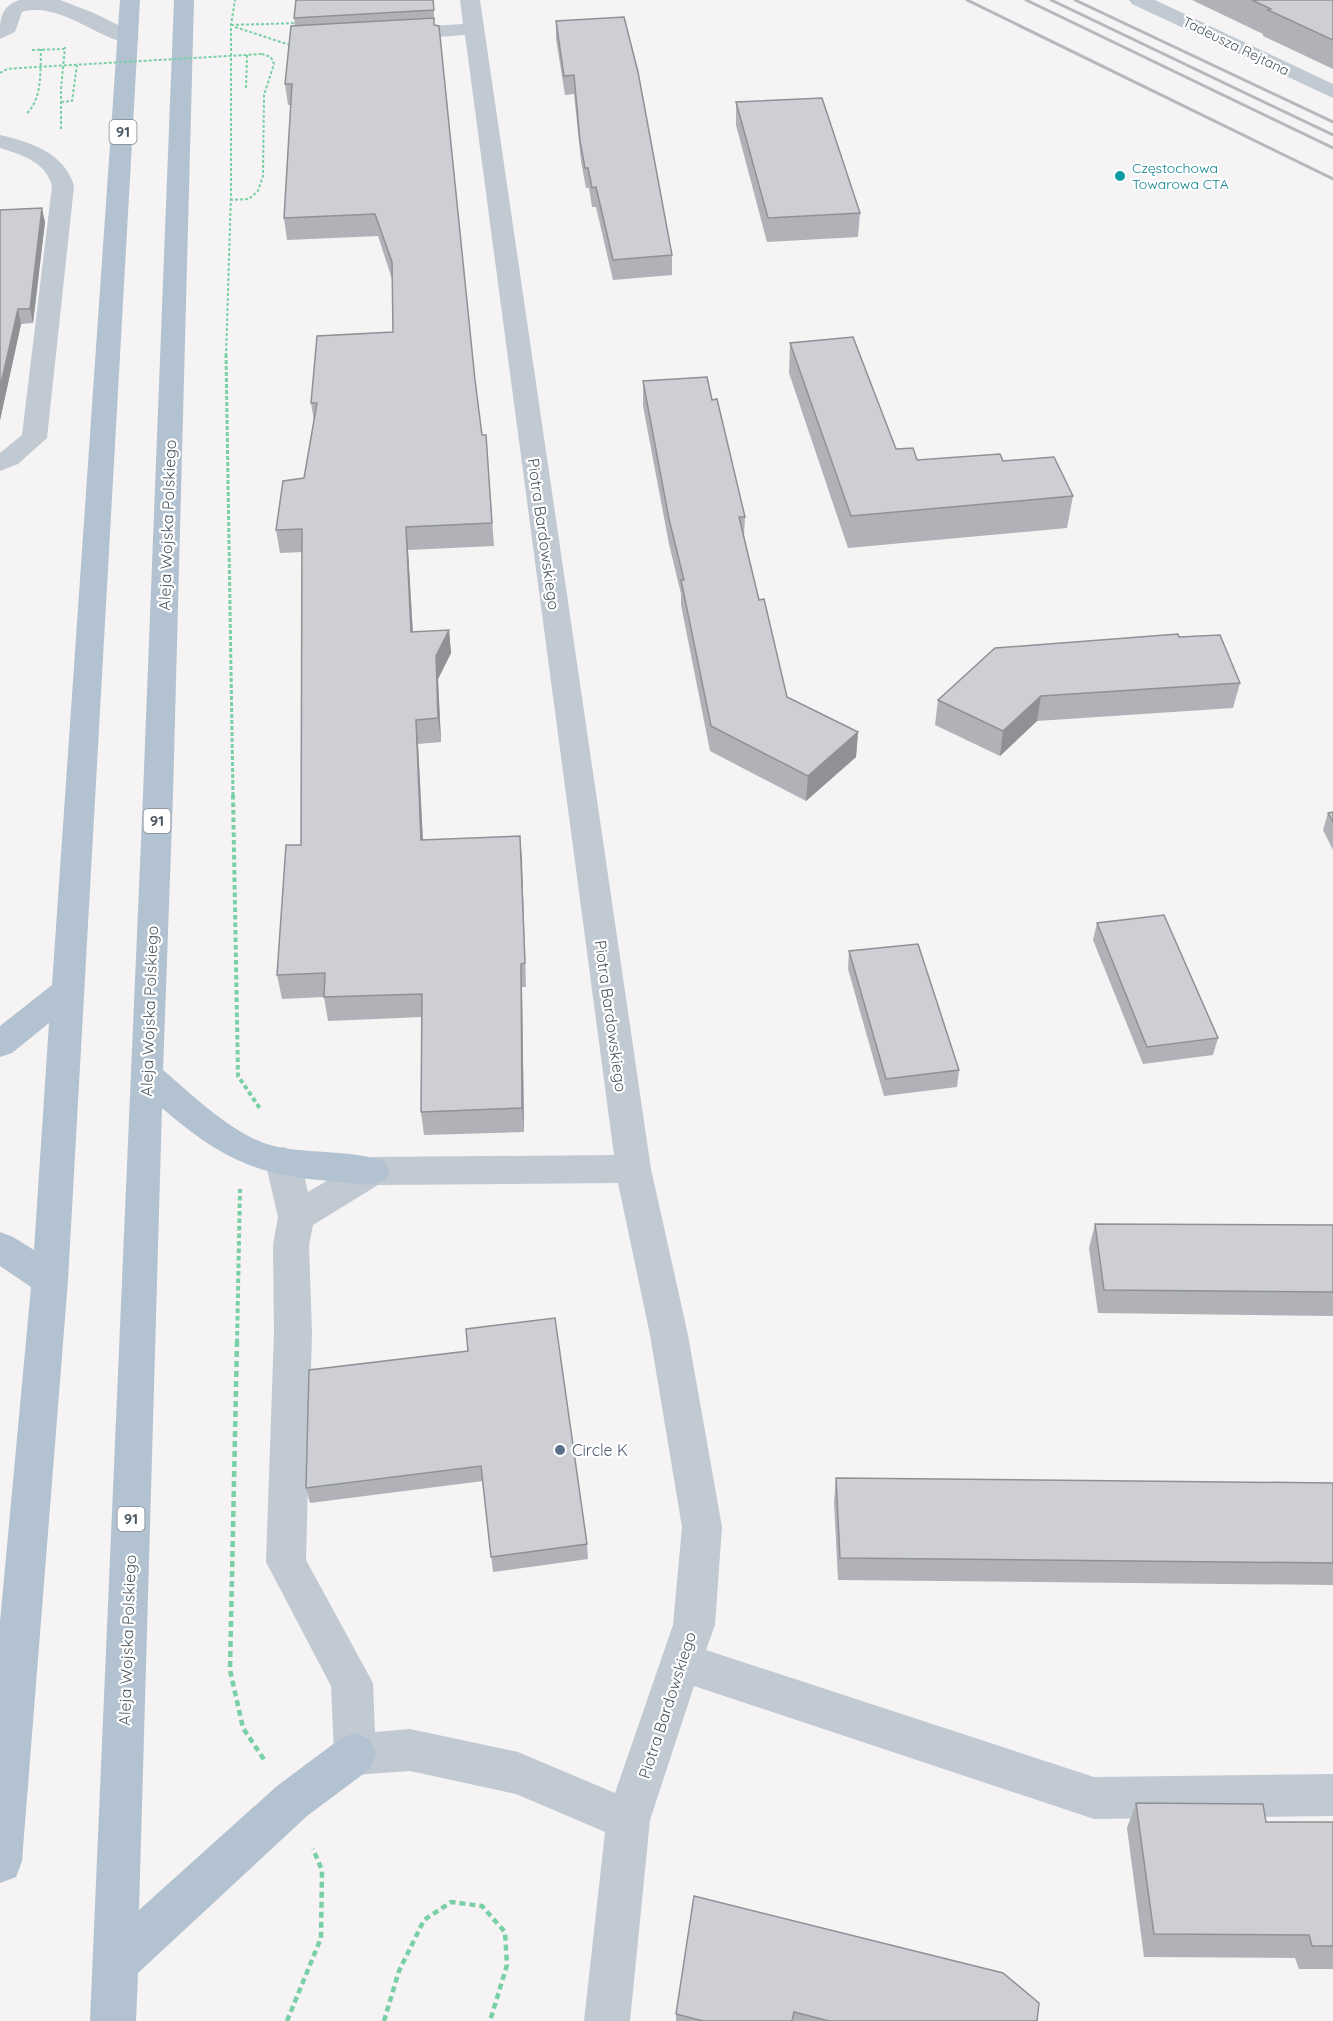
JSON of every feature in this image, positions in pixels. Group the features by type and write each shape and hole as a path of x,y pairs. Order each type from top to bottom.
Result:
{"main road":[{"name":"91","path":"0,1861 50,1280 130,0"},
{"name":"Aleja Wojska Polskiego","path":"113,2021 146,1075 159,783 184,0"},
{"path":"0,1044 67,992"},
{"path":"146,1075 203,1122 254,1155 283,1161 372,1171"},
{"path":"0,1247 50,1280"},
{"path":"116,1962 292,1801 355,1754"}],"street":[{"name":"Tadeusza Rejtana","path":"1140,0 1333,92"},
{"path":"0,33 8,28 13,9 18,6 50,2 87,16 129,38"},
{"path":"347,37 472,15"},
{"name":"Piotra Bardowskiego","path":"472,15 633,1169 669,1335 702,1527 694,1625 628,1820 607,2021"},
{"path":"0,141 52,163 62,174 63,186 34,438 9,459 0,463"},
{"path":"283,1161 296,1217 291,1245 293,1332 286,1562 352,1683 355,1754 410,1750 518,1773 628,1820"},
{"path":"296,1217 372,1171 633,1169"},
{"path":"682,1662 1094,1798 1333,1795"}],"path":[{"path":"235,0 231,25 226,343 238,1076 267,1118"},
{"path":"231,25 279,23 347,37"},
{"path":"231,25 291,46 347,37"},
{"path":"66,38 61,102 72,100 77,65"},
{"path":"38,96 41,49"},
{"path":"0,73 8,69 247,54 271,57 274,64 264,95 263,176 258,191 249,199 230,200"},
{"path":"246,88 247,54"},
{"path":"287,2021 321,1938 322,1870 292,1801"},
{"path":"384,2021 399,1971 424,1920 451,1902 482,1906 505,1932 507,1965 490,2021"}],"building":[{"path":"296,0 433,0 434,10 294,18"},
{"path":"1252,0 1333,0 1333,40 1268,10 1271,9"},
{"path":"624,17 638,72 672,255 613,260 596,187 592,188 588,168 585,168 574,75 564,76 556,21"},
{"path":"434,18 434,25 439,26 475,380 482,435 486,435 492,523 406,527 411,632 449,630 436,656 438,718 416,720 421,840 520,836 525,963 521,964 522,1108 421,1112 422,994 324,997 325,973 277,975 286,845 301,845 302,529 276,530 283,481 304,478 317,403 311,403 317,336 393,332 392,262 375,214 284,218 292,84 285,84 291,26"},
{"path":"822,98 860,213 768,218 736,102"},
{"path":"42,208 30,309 18,309 0,388 0,210"},
{"path":"853,337 896,449 913,448 917,460 1000,454 1003,461 1054,457 1073,496 851,516 790,343"},
{"path":"707,377 712,400 717,399 745,517 739,517 759,600 764,599 787,697 858,732 808,776 711,726 643,381"},
{"path":"1178,634 1179,637 1220,635 1240,683 1041,696 1003,731 938,700 995,648"},
{"path":"1333,812 1333,822 1328,813"},
{"path":"1164,915 1218,1038 1147,1047 1097,923"},
{"path":"918,944 959,1070 886,1079 849,951"},
{"path":"1095,1224 1333,1225 1333,1292 1104,1290"},
{"path":"555,1318 587,1544 491,1557 481,1466 306,1488 309,1370 468,1351 466,1329"},
{"path":"836,1478 1333,1483 1333,1563 840,1558"},
{"path":"1136,1803 1263,1804 1266,1822 1333,1822 1333,1946 1312,1946 1309,1935 1154,1934"},
{"path":"694,1896 1003,1973 1039,2003 1037,2021 829,2021 794,2012 792,2021 703,2021 676,2014"}],"railway":[{"path":"967,0 1333,179"},
{"path":"1026,0 1333,148"},
{"path":"1051,0 1333,135"},
{"path":"1075,0 1333,122"}],"place":[{"name":"Częstochowa Towarowa CTA","path":"1120,176"},
{"name":"Circle K","path":"560,1450"}]}
